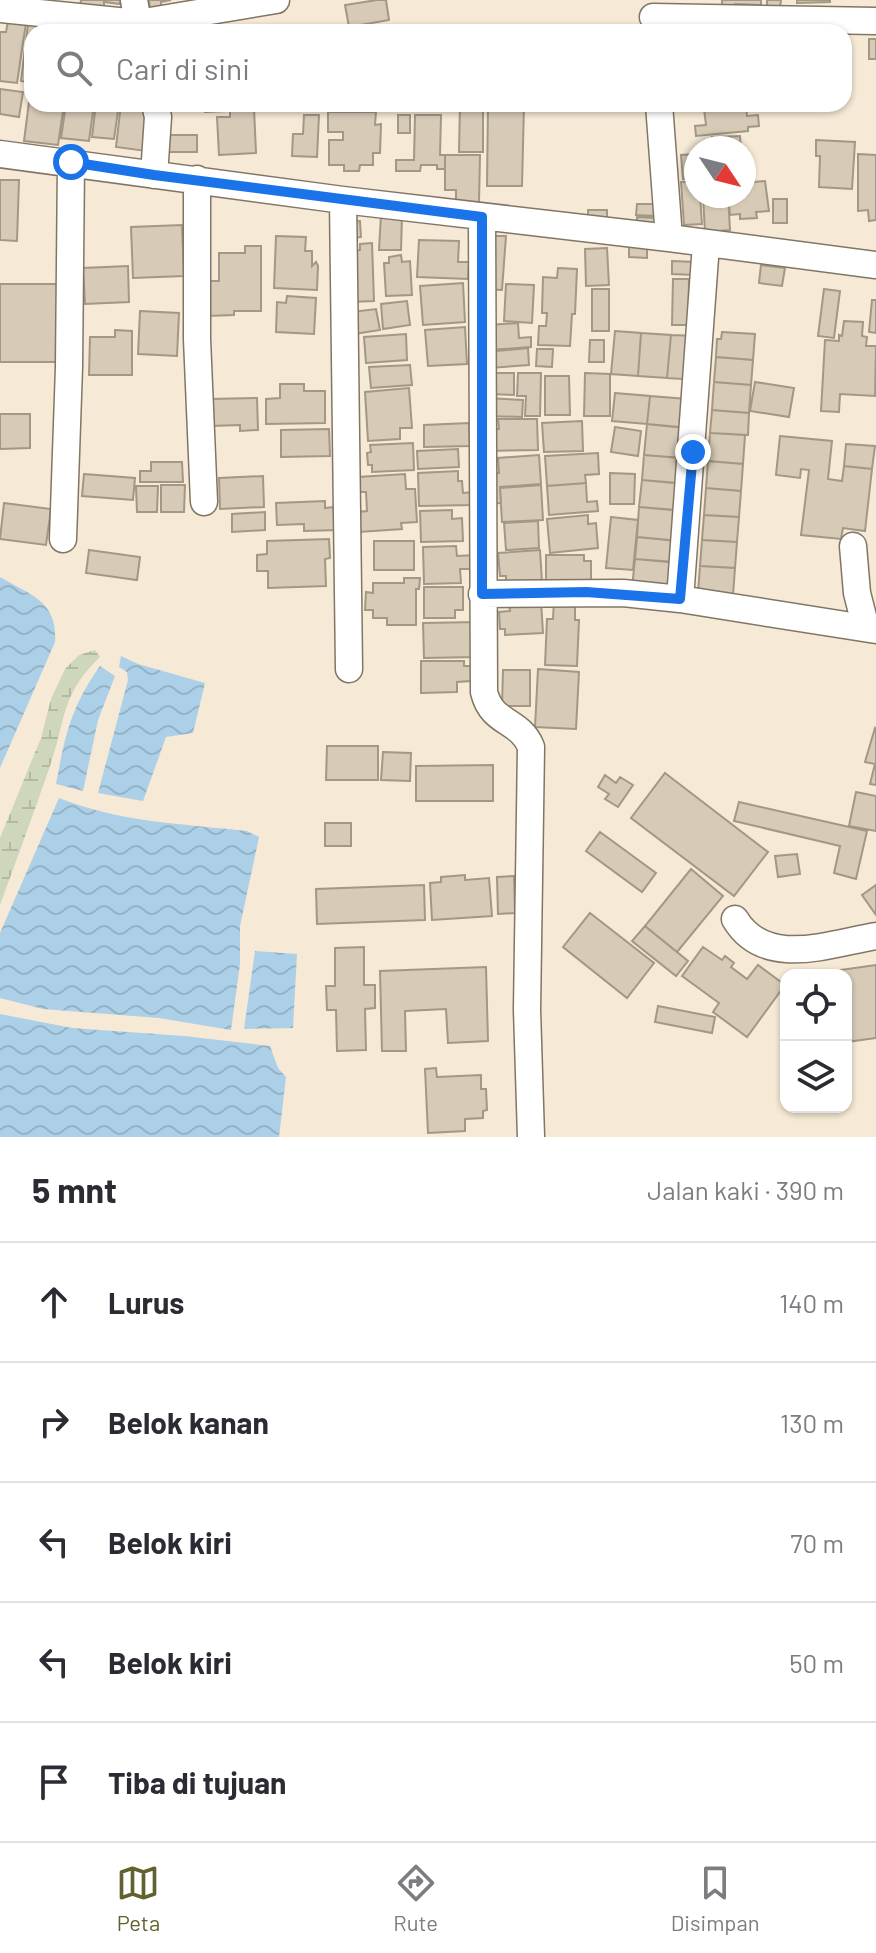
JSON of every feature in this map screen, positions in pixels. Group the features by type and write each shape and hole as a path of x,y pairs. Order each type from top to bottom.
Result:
{"street":[{"path":"0,9 137,18 276,0"},
{"path":"653,16 876,21"},
{"path":"154,175 157,112"},
{"path":"660,112 669,238"},
{"path":"0,154 343,200 876,265"},
{"path":"63,539 71,162"},
{"path":"197,179 197,339 204,502"},
{"path":"343,200 349,669"},
{"path":"482,217 484,692 487,705 498,717 527,737 531,747 527,1010 531,1137"},
{"path":"680,599 706,244"},
{"path":"853,546 857,593 871,629"},
{"path":"482,594 586,592 680,599 871,629"},
{"path":"735,919 757,943 775,949 791,950 876,936"}],"green space":[{"path":"95,650 100,657 87,670 71,695 50,766 0,905 0,838 41,738 51,699 65,669 79,655"}],"water":[{"path":"0,577 47,608 55,628 55,642 0,768"},
{"path":"121,656 138,664 205,683 193,733 166,737 143,801 98,793 128,680 127,672 119,667"},
{"path":"100,666 115,676 98,720 83,791 56,784 70,722"},
{"path":"59,798 128,817 247,831 259,837 240,926 240,964 231,1030 159,1018 43,1009 0,998 0,933"},
{"path":"255,951 297,954 293,1028 244,1029"},
{"path":"0,1014 72,1028 270,1046 278,1068 286,1077 279,1137 0,1137"}],"building":[{"path":"81,0 120,0 120,4 104,2 104,8 80,6"},
{"path":"149,0 171,0 161,2 161,7 150,9"},
{"path":"386,0 389,20 348,24 345,5"},
{"path":"722,0 761,0 761,5 735,4 735,15 722,14"},
{"path":"767,0 781,0 780,8 767,8"},
{"path":"797,0 830,0 830,2 797,3"},
{"path":"8,21 26,23 17,83 0,81 0,32 6,32"},
{"path":"869,39 876,39 876,59 869,59"},
{"path":"0,89 23,92 19,117 0,114"},
{"path":"28,112 63,112 58,145 24,141"},
{"path":"65,112 93,112 89,141 61,138"},
{"path":"95,112 118,112 114,139 92,137"},
{"path":"120,112 151,112 146,151 116,147"},
{"path":"230,112 254,112 256,153 219,155 217,117 230,117"},
{"path":"328,112 376,112 375,125 381,124 380,153 373,153 373,165 360,165 359,171 344,171 344,165 329,165 329,140 343,140 343,132 328,132"},
{"path":"460,112 483,112 483,152 459,152"},
{"path":"488,112 524,112 522,186 487,186"},
{"path":"704,112 747,112 747,116 758,115 759,126 748,127 748,131 696,136 695,126 706,125"},
{"path":"304,115 319,115 317,157 292,156 293,134 303,134"},
{"path":"398,115 410,115 410,133 398,133"},
{"path":"415,115 441,115 440,155 445,155 445,169 437,169 437,165 421,165 420,171 396,171 396,160 414,160"},
{"path":"168,135 197,135 197,152 168,152"},
{"path":"816,140 855,142 852,189 819,187 820,156 816,156"},
{"path":"858,154 876,155 876,220 869,221 868,210 858,211"},
{"path":"445,155 480,155 479,203 456,203 456,190 445,190"},
{"path":"681,155 684,155 684,179 683,179"},
{"path":"0,180 19,180 17,241 0,240"},
{"path":"765,181 769,211 756,212 757,218 740,219 740,214 730,215 729,208 756,208 756,182"},
{"path":"681,182 684,182 684,208 701,208 702,224 684,225"},
{"path":"773,199 787,199 787,223 773,223"},
{"path":"637,204 655,204 655,216 636,215"},
{"path":"704,208 729,208 730,230 705,232"},
{"path":"588,210 607,210 607,218 588,217"},
{"path":"381,215 402,215 401,250 379,250"},
{"path":"637,217 655,218 655,228 637,228"},
{"path":"360,221 361,237 345,238 345,222"},
{"path":"182,225 184,276 133,278 131,227"},
{"path":"276,236 306,237 305,251 312,251 312,266 316,262 318,266 317,290 274,288"},
{"path":"486,236 506,236 502,290 483,289"},
{"path":"419,240 459,241 458,262 469,262 468,279 417,277"},
{"path":"372,243 374,301 349,302 346,251 360,250 360,244"},
{"path":"245,246 261,246 261,311 234,311 234,315 206,316 206,281 219,281 219,253 245,253"},
{"path":"629,246 647,246 647,258 629,257"},
{"path":"607,248 609,285 586,286 585,249"},
{"path":"401,255 402,262 410,261 412,295 386,296 384,263 389,263 389,257"},
{"path":"672,261 696,262 695,275 672,274"},
{"path":"761,265 785,268 782,286 759,283"},
{"path":"128,266 129,302 85,304 83,268"},
{"path":"558,268 577,269 570,346 538,345 539,326 546,326 547,313 542,313 543,277 557,278"},
{"path":"673,279 689,279 688,325 672,325"},
{"path":"463,283 465,322 423,325 420,286"},
{"path":"0,284 58,284 58,362 0,362"},
{"path":"506,284 534,285 532,323 504,321"},
{"path":"592,289 609,289 609,331 592,331"},
{"path":"824,289 840,291 834,338 818,336"},
{"path":"287,296 316,298 314,334 276,332 277,302 286,303"},
{"path":"872,300 876,300 876,333 869,332"},
{"path":"407,301 410,325 383,329 381,304"},
{"path":"376,309 380,330 354,334 351,312"},
{"path":"140,311 179,313 177,356 138,354"},
{"path":"844,321 863,322 862,336 867,337 866,346 876,346 875,396 840,394 839,412 821,411 825,340 839,341"},
{"path":"518,323 519,338 531,337 531,347 490,350 488,325"},
{"path":"465,327 467,364 428,366 425,330"},
{"path":"115,330 132,331 132,375 89,375 90,337 115,337"},
{"path":"615,331 641,333 638,376 611,374"},
{"path":"722,332 755,334 753,360 716,357 717,339 721,339"},
{"path":"641,333 671,335 667,378 638,376"},
{"path":"406,334 407,360 366,363 364,337"},
{"path":"671,335 696,336 683,379 667,378"},
{"path":"590,340 604,340 604,362 589,362"},
{"path":"528,348 529,365 490,368 490,357 496,356 496,351"},
{"path":"537,349 553,349 552,367 536,366"},
{"path":"716,357 753,360 751,385 714,382"},
{"path":"410,365 412,385 371,388 369,367"},
{"path":"488,373 514,373 514,395 487,394"},
{"path":"518,373 541,373 540,416 525,416 526,396 517,396"},
{"path":"585,373 610,374 610,416 584,416"},
{"path":"545,376 569,376 570,415 545,415"},
{"path":"714,382 751,385 749,413 712,410"},
{"path":"755,382 794,388 789,417 750,411"},
{"path":"280,384 304,384 304,391 325,391 325,423 266,424 266,399 280,398"},
{"path":"409,388 412,428 400,428 400,439 368,441 365,392"},
{"path":"615,393 650,396 647,424 612,421"},
{"path":"650,396 687,399 684,428 647,424"},
{"path":"257,398 258,430 240,431 240,425 210,426 209,399"},
{"path":"487,398 523,400 522,417 486,416"},
{"path":"712,410 749,413 748,435 710,433"},
{"path":"0,414 30,414 30,448 0,449"},
{"path":"498,419 537,419 538,450 483,451 483,429 499,429"},
{"path":"582,421 583,451 544,452 542,423"},
{"path":"469,423 470,446 424,447 424,425"},
{"path":"647,424 689,428 681,458 644,455"},
{"path":"615,427 641,431 638,456 611,452"},
{"path":"329,429 330,456 281,457 281,430"},
{"path":"710,433 745,435 743,464 708,461"},
{"path":"780,436 832,441 828,479 842,481 844,466 872,469 865,531 843,528 841,539 801,535 809,470 801,469 800,478 776,475"},
{"path":"413,443 414,470 372,472 367,453 371,452 370,445"},
{"path":"846,444 875,446 872,469 844,466"},
{"path":"458,449 459,467 418,469 417,451"},
{"path":"598,453 599,474 585,475 586,483 547,486 545,456"},
{"path":"539,455 541,484 500,487 501,503 484,504 482,474 499,473 498,458"},
{"path":"644,455 681,458 678,483 642,480"},
{"path":"708,461 743,464 741,491 706,488"},
{"path":"151,462 182,462 183,482 140,482 140,471 151,471"},
{"path":"458,471 463,493 473,492 473,505 419,506 418,473"},
{"path":"610,473 635,474 634,504 610,504"},
{"path":"84,474 135,478 133,500 82,496"},
{"path":"405,474 406,489 415,489 417,522 401,523 402,529 359,532 358,512 367,511 366,492 359,492 358,477"},
{"path":"263,476 264,507 220,509 219,478"},
{"path":"642,480 685,484 676,510 639,507"},
{"path":"586,483 587,502 597,501 598,511 549,515 547,486"},
{"path":"161,485 185,485 184,512 161,512"},
{"path":"541,485 543,520 502,522 500,488"},
{"path":"136,486 158,486 157,512 137,512"},
{"path":"706,488 741,491 739,517 704,515"},
{"path":"325,501 325,508 333,507 338,530 304,531 304,524 277,525 276,503"},
{"path":"4,503 51,509 46,545 0,539"},
{"path":"639,507 683,511 680,541 637,537"},
{"path":"452,510 452,519 462,518 463,541 421,542 420,511"},
{"path":"265,512 265,530 232,532 232,514"},
{"path":"588,515 588,524 596,523 598,548 550,553 547,519"},
{"path":"704,515 739,517 737,542 702,540"},
{"path":"611,517 638,520 633,570 606,568"},
{"path":"538,521 539,548 506,550 504,523"},
{"path":"637,537 677,541 675,562 635,559"},
{"path":"329,539 330,558 325,559 326,586 268,588 268,571 257,571 257,555 267,554 267,541"},
{"path":"702,540 737,542 735,568 700,566"},
{"path":"374,541 414,541 414,570 374,570"},
{"path":"456,546 457,556 475,555 476,569 460,569 461,583 424,584 423,547"},
{"path":"89,550 140,557 137,580 86,573"},
{"path":"540,550 542,582 506,584 506,576 500,576 498,553"},
{"path":"546,555 584,555 584,561 591,561 591,586 546,587"},
{"path":"635,559 679,563 676,592 632,588"},
{"path":"700,566 735,568 733,595 698,593"},
{"path":"404,578 420,578 419,589 416,589 416,625 387,625 387,618 373,618 373,610 365,610 366,592 373,593 373,583 404,583"},
{"path":"424,587 463,587 463,610 455,610 455,618 424,618"},
{"path":"554,599 575,600 575,620 579,620 577,666 545,665 547,619 553,619"},
{"path":"541,601 543,633 505,635 505,629 500,629 499,612 510,611 509,603"},
{"path":"477,622 477,657 424,658 423,623"},
{"path":"421,661 464,661 464,666 471,666 471,681 457,682 457,692 421,693"},
{"path":"538,669 579,672 576,729 535,727"},
{"path":"503,670 530,670 530,706 502,706"},
{"path":"875,728 876,785 870,784 875,764 865,762"},
{"path":"327,746 378,746 378,780 326,780"},
{"path":"383,752 411,753 410,781 381,780"},
{"path":"493,765 493,801 416,801 416,766"},
{"path":"665,773 768,852 734,896 631,818"},
{"path":"605,775 616,783 620,777 633,785 618,807 605,799 609,794 598,787"},
{"path":"856,792 876,796 876,831 849,826"},
{"path":"739,802 867,831 856,879 834,873 840,846 734,821"},
{"path":"325,823 351,823 351,846 325,846"},
{"path":"600,832 656,873 642,892 586,851"},
{"path":"797,854 800,874 778,877 775,856"},
{"path":"691,869 723,896 677,952 645,926"},
{"path":"465,875 465,880 489,878 492,916 432,920 430,883 441,882 441,877"},
{"path":"514,876 515,913 498,914 497,877"},
{"path":"424,885 425,920 317,924 316,889"},
{"path":"876,885 876,915 862,895"},
{"path":"590,913 654,963 627,998 563,947"},
{"path":"645,926 688,961 676,976 632,941"},
{"path":"364,947 364,985 375,985 375,1008 365,1009 366,1050 337,1051 336,1010 327,1010 326,986 335,986 335,948"},
{"path":"703,947 722,960 725,956 734,963 731,967 747,979 758,965 780,981 780,992 747,1037 713,1012 719,1003 682,976"},
{"path":"876,965 876,1038 852,1041 852,969 848,969"},
{"path":"486,967 488,1041 448,1043 446,1009 405,1011 406,1051 382,1051 380,971"},
{"path":"658,1006 715,1017 712,1033 655,1022"},
{"path":"436,1068 437,1077 481,1075 481,1089 486,1089 487,1110 483,1111 483,1118 465,1119 465,1131 428,1133 425,1069"}],"route":[{"path":"71,162 482,217 482,594 586,592 680,599 693,452"}]}
